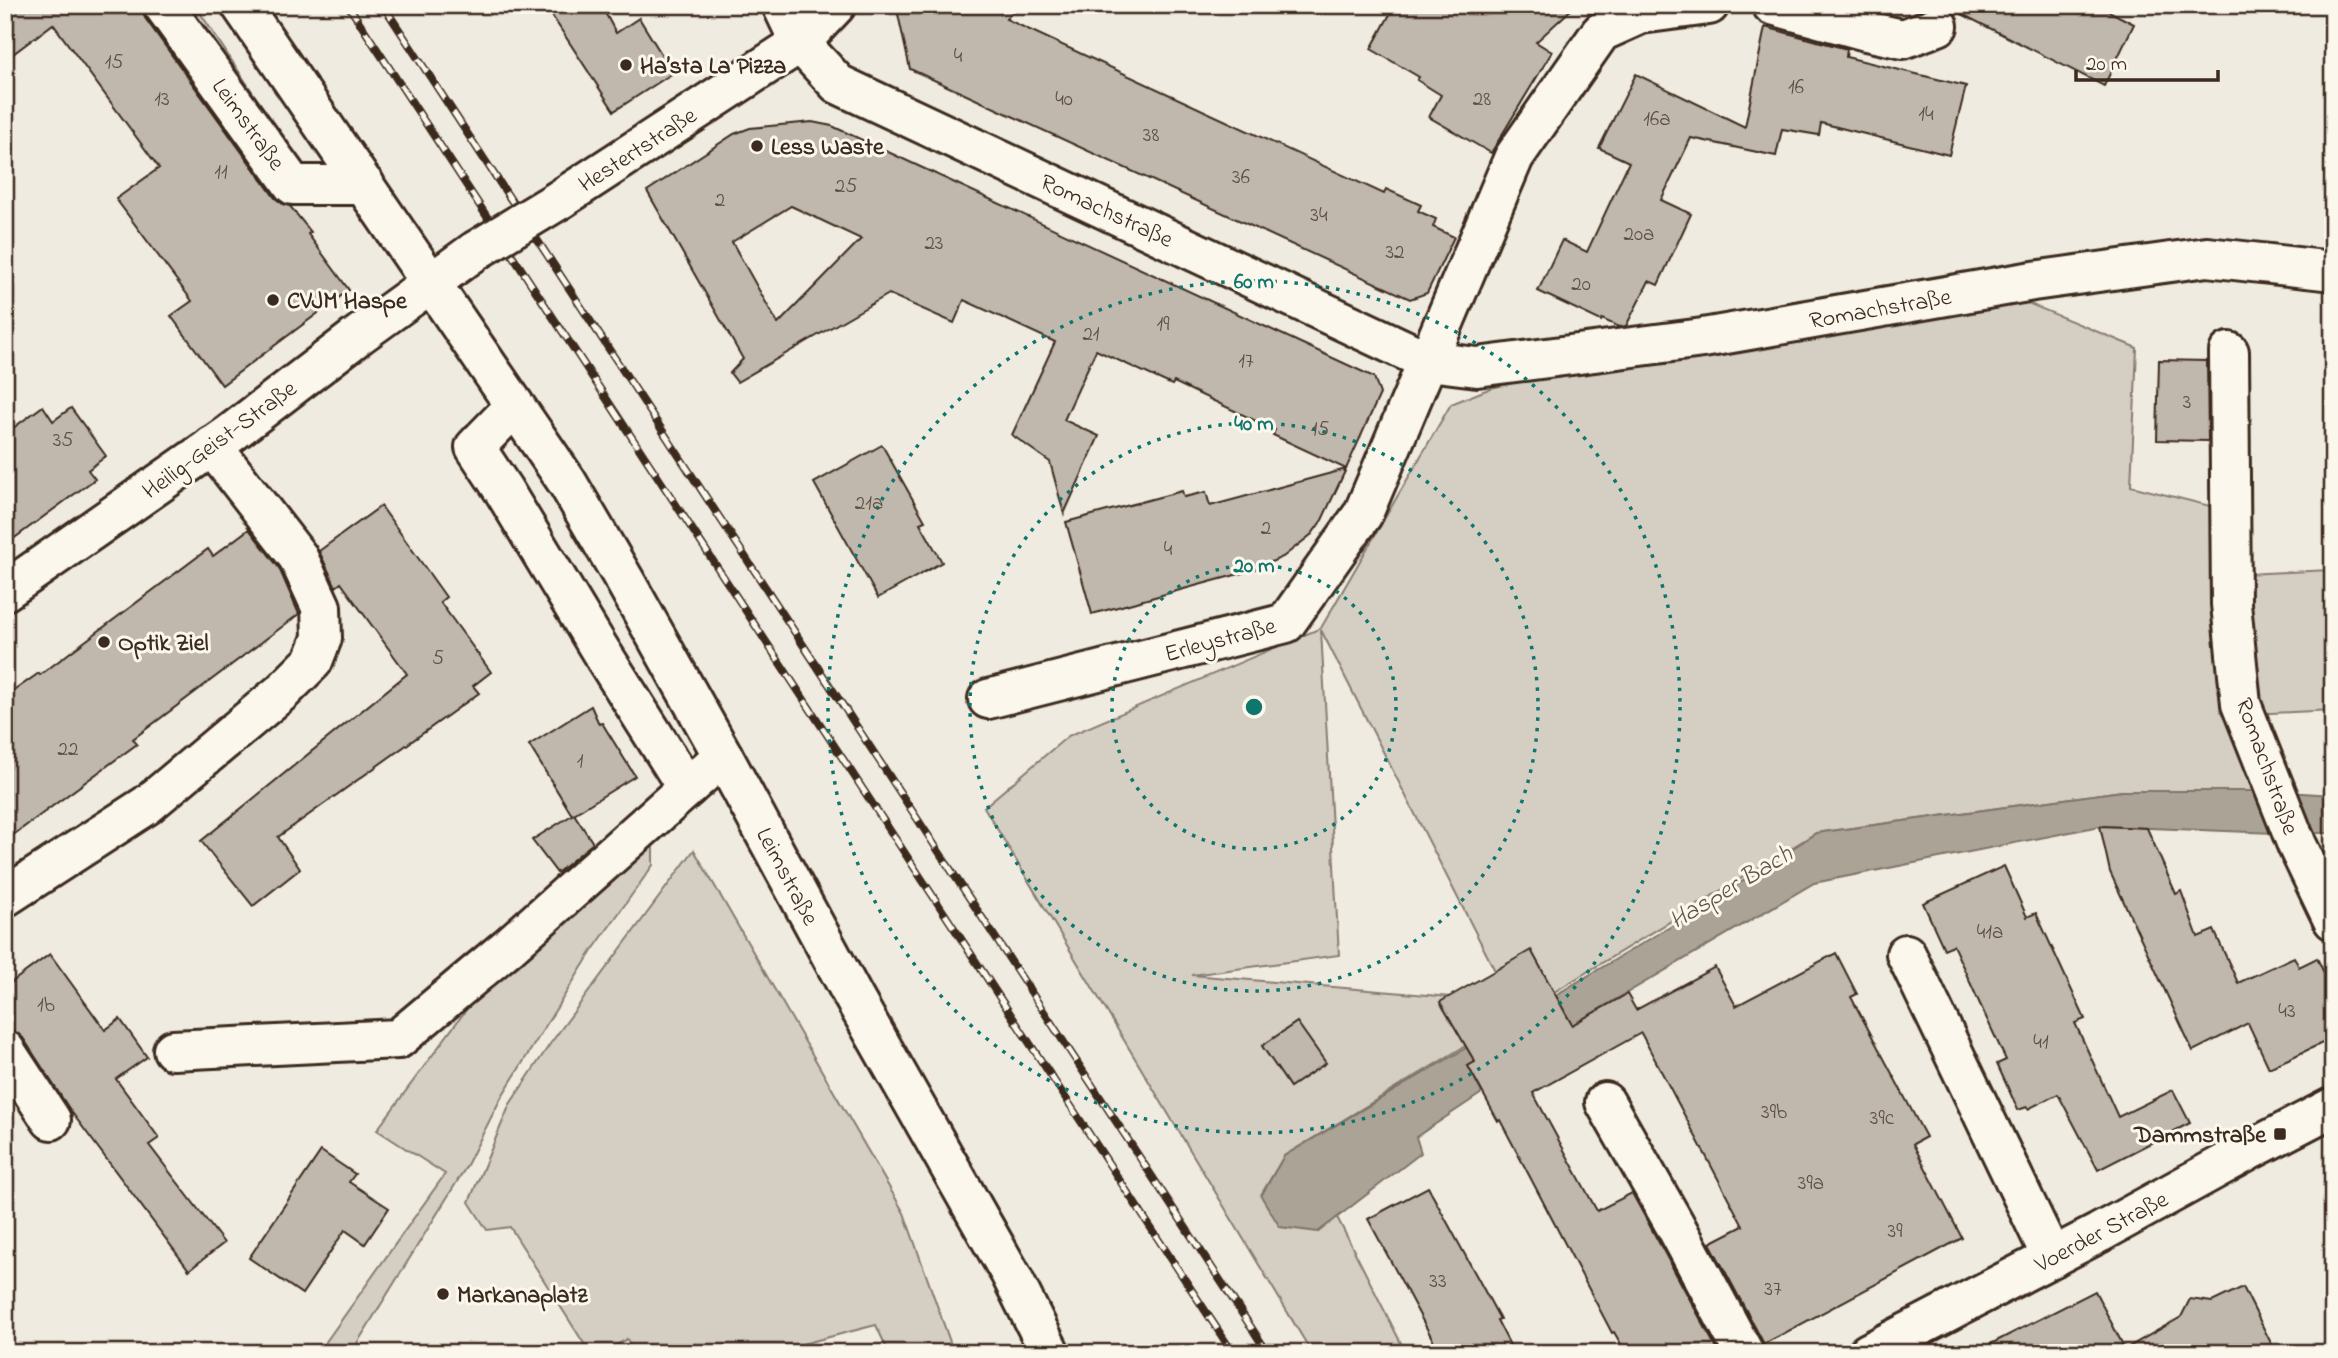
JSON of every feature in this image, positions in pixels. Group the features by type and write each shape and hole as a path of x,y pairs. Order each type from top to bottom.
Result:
{"street":[{"name":"Leimstraße","path":"163,5 293,185 365,185"},
{"name":"Leimstraße","path":"241,5 567,482 625,580 854,998 1010,1273 1050,1353"},
{"name":"Romachstraße","path":"782,5 800,43 838,84 1427,361 1477,367 1703,338 2033,281 2207,257 2333,271"},
{"name":"Hestertstraße","path":"430,283 475,251 559,200 800,43 836,5"},
{"path":"1427,361 1514,157 1601,32 1642,14 1709,5"},
{"path":"1772,5 1866,32 1903,39 1938,26"},
{"name":"Heilig-Geist-Straße","path":"5,591 212,446 430,283"},
{"name":"Romachstraße","path":"2230,352 2231,604 2241,704 2297,845 2333,920"},
{"name":"Erleystraße","path":"988,699 1286,623 1363,514 1427,361"},
{"path":"514,407 475,447 687,789"},
{"path":"5,897 147,805 282,692 313,661 322,638 321,607 298,557 212,446"},
{"path":"173,1050 398,1040 508,947 723,756"},
{"path":"1906,954 2052,1258"},
{"path":"5,1050 51,1120"},
{"path":"1605,1102 1675,1224 1744,1353"},
{"name":"Voerder Straße","path":"1868,1353 2333,1107"}],"shaded area":[{"path":"177,5 195,5 267,114 258,117"},
{"path":"2018,299 2137,348 2131,486 2214,507 2270,791 2122,791 1816,833 1284,1156 1261,1195 1318,1232 1337,1217 1406,1353 1312,1353 984,807 1068,736 1321,628 1451,404 1491,388","holes":["1321,630 1511,1002 1192,975 1339,955"]},
{"path":"2330,570 2333,710 2252,714 2246,574"},
{"path":"2122,791 2270,791 2333,795 2333,833 2100,826 1814,883 1572,1025 1563,1010 1468,1066 1482,1093 1416,1137 1421,1153 1318,1232 1280,1227 1261,1196 1284,1156 1697,911 1816,833"},
{"path":"653,843 653,865 592,951 502,1096 466,1167 351,1353 318,1353 445,1174 377,1130 483,987"},
{"path":"694,850 904,1213 954,1353 889,1353 876,1325 767,1353 634,1353 627,1339 603,1353 590,1353 510,1227 487,1230 469,1202 510,1104 550,1044"}],"building":[{"path":"5,5 141,5 145,18 275,198 290,206 311,232 308,234 349,290 222,385 171,316 192,301 116,199 159,168 53,24 5,60"},
{"name":"Ha’sta La Pizza","path":"545,5 601,5 616,33 639,18 673,73 614,111"},
{"path":"896,5 1019,5 1006,19 1384,194 1386,189 1421,205 1418,211 1436,219 1433,227 1454,237 1427,293 1410,299 910,69"},
{"path":"1395,5 1576,5 1536,42 1552,52 1491,153 1429,117 1441,95 1417,80 1419,77 1371,49"},
{"path":"1944,5 2097,5 2134,24 2104,86"},
{"path":"1765,27 1847,49 1846,57 1966,86 1949,155 1821,123 1819,135 1782,129 1776,156 1691,138 1661,200 1691,214 1658,285 1649,281 1626,326 1619,327 1602,319 1601,321 1538,291 1562,240 1587,252 1629,162 1599,148 1636,74 1745,127"},
{"path":"812,122 832,126 1374,377 1380,394 1346,469 1273,435 1275,430 1174,382 1172,385 1096,350 1064,420 1099,436 1064,514 1050,462 1012,435 1055,342 964,300 954,323 889,294 737,382 730,373 743,359 647,191 734,134 750,128","holes":["791,206 861,239 778,324 732,242"]},
{"path":"2159,360 2207,361 2208,441 2157,440"},
{"path":"43,406 53,421 71,408 106,456 88,470 95,479 5,545 5,434"},
{"path":"882,445 925,521 920,523 942,562 878,598 814,483"},
{"path":"1346,469 1322,520 1312,534 1283,557 1250,571 1092,614 1066,522 1182,491 1184,497 1206,492 1210,506"},
{"path":"381,506 446,597 440,602 491,672 473,686 479,693 278,837 300,869 253,906 201,841 407,674 341,583 336,587 319,551"},
{"path":"249,529 279,568 299,614 133,739 137,744 5,841 5,697 39,673 40,675 208,549 213,556"},
{"path":"591,706 599,724 602,723 635,776 574,814 593,843 557,873 532,840 572,815 529,745"},
{"path":"2100,826 2147,828 2176,894 2181,891 2198,937 2214,930 2238,983 2294,957 2299,967 2317,958 2333,992 2333,1038 2269,1068 2248,1023 2193,1051 2110,872"},
{"path":"2004,866 2027,917 2036,913 2085,1019 2075,1023 2118,1117 2173,1090 2190,1123 2098,1170 2058,1094 2028,1109 2018,1110 1997,1064 2006,1060 1953,945 1944,949 1923,903"},
{"path":"1531,950 1572,1025 1627,994 1636,1010 1715,967 1736,1006 1836,953 1857,994 1851,997 1926,1137 1913,1144 1962,1238 1764,1344 1710,1243 1743,1226 1641,1033 1533,1093 1597,1211 1632,1193 1719,1353 1626,1353 1614,1332 1612,1333 1500,1120 1498,1121 1468,1066 1475,1062 1440,1002"},
{"path":"50,954 105,1030 120,1019 147,1057 116,1079 159,1138 149,1145 224,1243 189,1270 70,1110 23,1038 12,1030 5,1020 5,987"},
{"path":"1297,1022 1326,1063 1290,1087 1262,1046"},
{"path":"321,1151 355,1174 349,1182 389,1208 365,1244 345,1230 302,1294 249,1258"},
{"path":"1428,1187 1500,1319 1497,1320 1514,1353 1440,1353 1368,1219"},
{"path":"2243,1287 2276,1353 1973,1353 2095,1291 2125,1349 2181,1317 2190,1299 2212,1302"}],"railway":[{"path":"348,5 1233,1353"},
{"path":"383,5 1268,1353"}],"place":[{"name":"Ha’sta La Pizza","path":"626,65"},
{"name":"Less Waste","path":"757,146"},
{"name":"CVJM Haspe","path":"273,300"},
{"name":"Optik Ziel","path":"104,642"},
{"name":"Dammstraße","path":"2280,1134"},
{"name":"Markanaplatz","path":"443,1294"}],"water label":[{"name":"Hasper Bach","path":"1730,886"}]}
